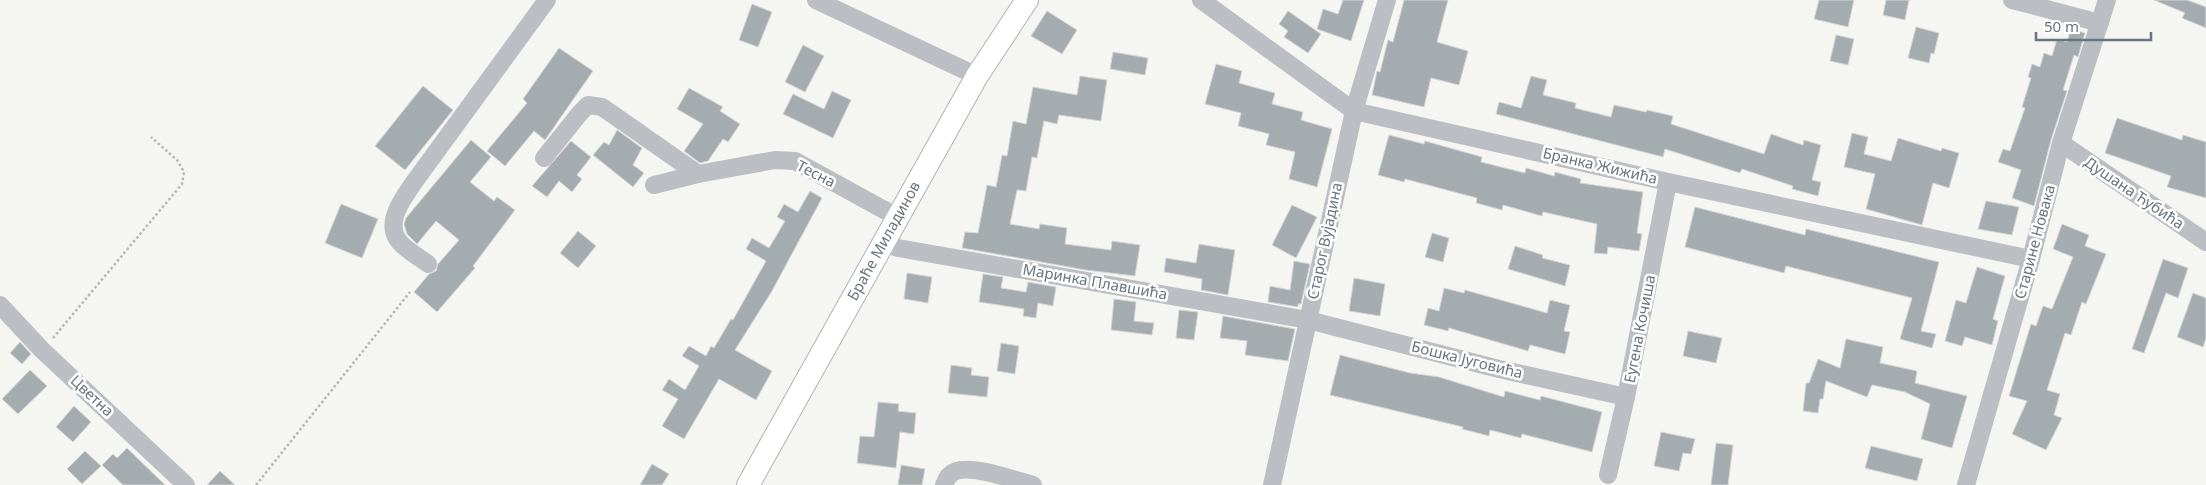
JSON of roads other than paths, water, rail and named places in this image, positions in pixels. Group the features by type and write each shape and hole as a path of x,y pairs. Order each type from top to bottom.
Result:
{"main road":[{"name":"Браће Миладинов","path":"748,485 977,76 1027,0"}],"street":[{"path":"428,264 398,240 393,230 393,220 404,198 420,174 547,0"},
{"path":"816,0 977,76"},
{"name":"Бранка Жижића","path":"1201,0 1354,111 1668,182 2031,259"},
{"name":"Старог Вујадина","path":"1272,485 1354,111 1387,0"},
{"path":"2012,0 2100,23"},
{"name":"Старине Новака","path":"1966,485 2031,259 2061,143 2107,0"},
{"path":"544,158 588,105 602,107 698,174"},
{"name":"Душана Ћубића","path":"2061,143 2206,242"},
{"name":"Тесна","path":"654,185 698,174 775,160 795,161 897,217"},
{"name":"Еугена Кочиша","path":"1608,475 1626,397 1668,182"},
{"name":"Маринка Плавшића","path":"883,243 898,248 1308,320"},
{"name":"Цветна","path":"0,305 42,350 186,485"},
{"name":"Бошка Југовића","path":"1308,320 1499,369 1626,397"},
{"path":"944,485 950,473 958,470 977,471 1033,485"}]}
